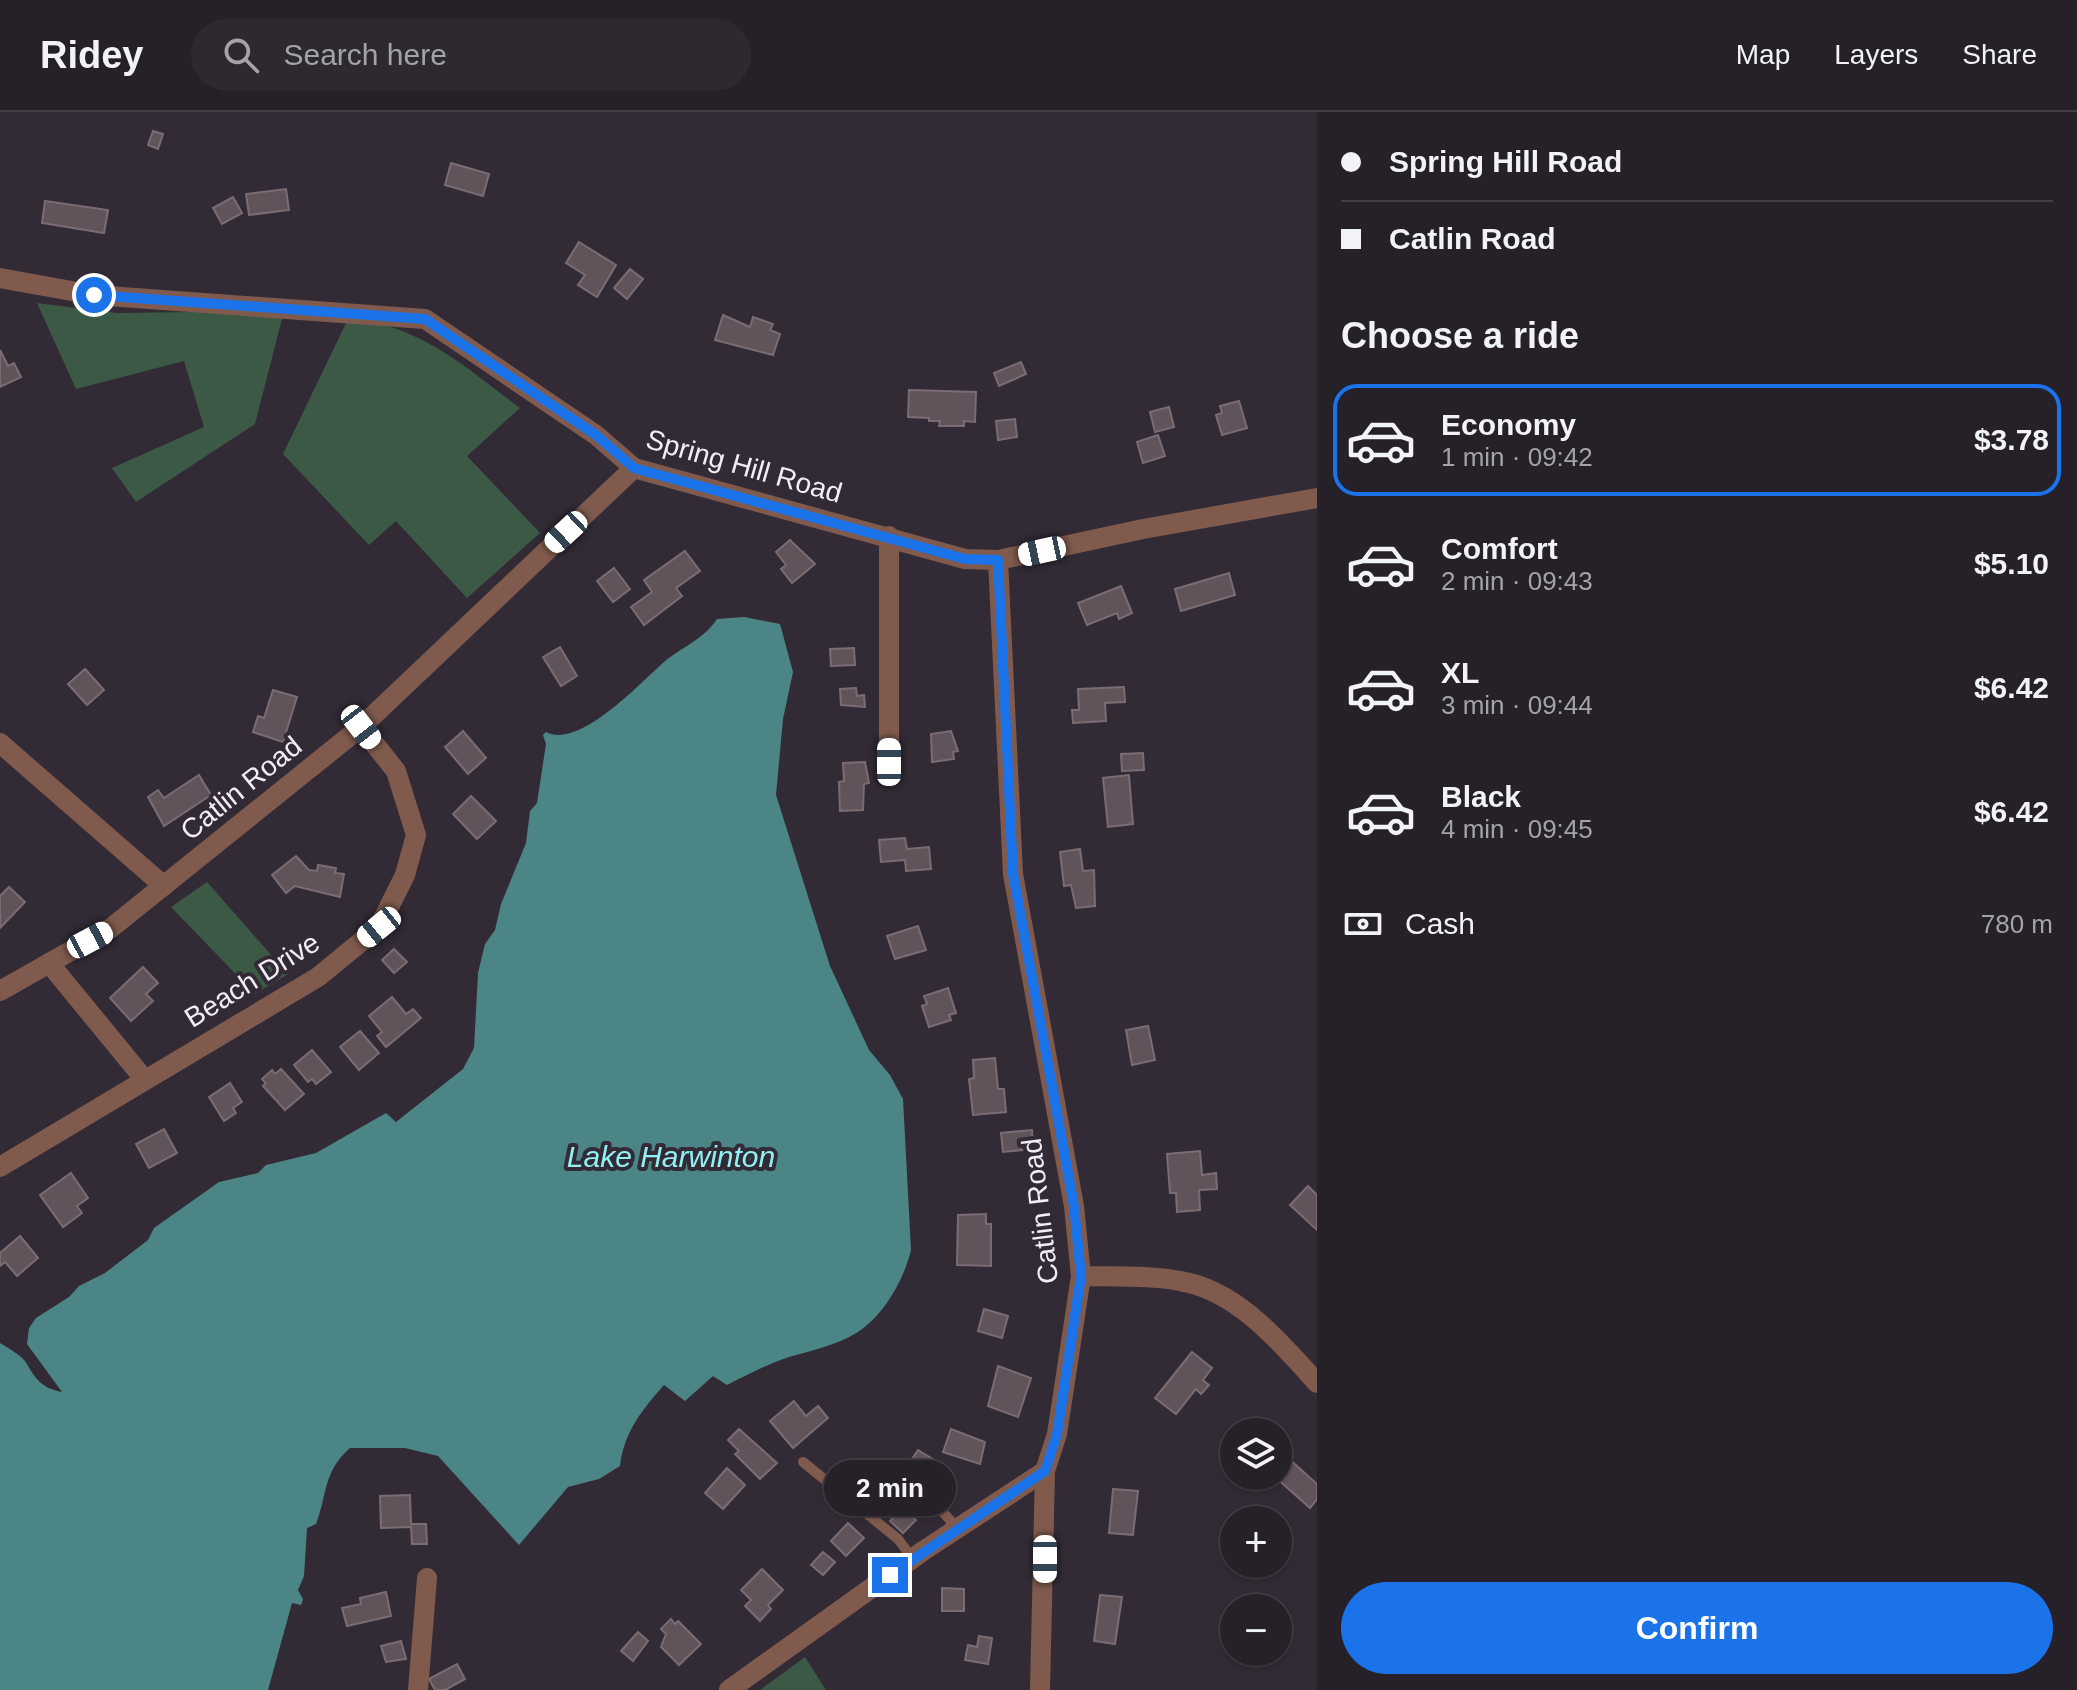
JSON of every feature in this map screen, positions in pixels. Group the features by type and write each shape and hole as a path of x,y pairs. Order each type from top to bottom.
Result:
{"street":[{"name":"Spring Hill Road","path":"0,278 94,295 425,319 596,435 634,468 965,559 998,560 1143,529 1317,498"},
{"name":"Catlin Road","path":"0,991 111,928 361,727 634,468"},
{"path":"889,536 889,762"},
{"name":"Catlin Road","path":"998,560 1013,874 1074,1206 1081,1276 1057,1434 1045,1471 1040,1690"},
{"name":"Beach Drive","path":"0,1167 318,977 379,927 405,875 416,835 396,771 361,727"},
{"path":"0,743 164,886"},
{"path":"49,963 145,1080"},
{"path":"1081,1276 1182,1281 1220,1296 1268,1329 1317,1383"},
{"path":"729,1690 957,1528 1045,1471"},
{"path":"418,1690 427,1578"}],"lane":[{"path":"803,1462 898,1539 913,1559"},
{"path":"860,1508 893,1479 927,1494 957,1528"}],"shaded area":[{"path":"37,303 117,313 284,311 255,424 136,502 112,468 204,427 184,361 76,389"},
{"path":"349,317 421,339 460,363 520,408 467,456 540,533 467,598 396,521 369,545 283,454"},
{"path":"207,882 288,974 255,994 171,907"},
{"path":"805,1657 826,1690 760,1690"}],"water":[{"name":"Lake Harwinton","path":"744,617 780,624 793,672 783,719 776,795 830,966 869,1050 890,1075 903,1099 911,1250 904,1273 885,1306 850,1337 776,1362 727,1385 713,1376 685,1401 664,1385 635,1422 625,1443 620,1466 599,1479 568,1487 519,1545 438,1456 405,1448 350,1448 331,1474 316,1524 307,1528 304,1576 298,1590 303,1599 301,1605 292,1603 268,1690 0,1690 0,1343 22,1358 40,1382 62,1392 27,1344 29,1328 36,1318 69,1297 79,1286 105,1273 148,1240 154,1228 219,1182 258,1173 266,1165 316,1153 386,1113 396,1122 463,1069 474,1048 478,973 485,944 495,930 501,904 526,843 530,811 537,803 546,744 543,735 546,732 560,735 592,723 717,619"}],"building":[{"path":"153,131 163,134 158,149 148,145"},
{"path":"451,163 489,174 483,196 445,185"},
{"path":"286,189 289,210 249,215 246,194"},
{"path":"233,197 242,213 222,224 213,208"},
{"path":"45,201 108,210 104,233 42,223"},
{"path":"579,242 616,265 597,297 578,285 585,275 566,263"},
{"path":"630,269 643,279 627,299 614,288"},
{"path":"723,315 750,327 753,317 773,324 770,330 780,334 773,355 715,340"},
{"path":"0,350 8,366 14,363 21,377 0,387"},
{"path":"1021,362 1026,374 999,386 994,373"},
{"path":"909,390 976,392 975,422 964,421 964,426 939,426 940,421 908,417"},
{"path":"1239,401 1247,428 1222,435 1216,415 1222,413 1220,406"},
{"path":"1169,407 1174,427 1155,432 1150,412"},
{"path":"1015,419 1017,437 998,440 996,421"},
{"path":"1158,435 1165,456 1143,463 1137,442"},
{"path":"790,540 815,564 792,583 781,569 786,565 776,552"},
{"path":"685,551 700,571 676,588 682,596 644,625 631,607 652,592 644,580"},
{"path":"614,568 630,589 613,602 597,581"},
{"path":"1229,573 1235,595 1181,611 1175,589"},
{"path":"1121,586 1132,613 1119,619 1117,613 1087,625 1078,603"},
{"path":"560,647 577,676 561,686 543,657"},
{"path":"854,648 855,665 831,666 830,649"},
{"path":"85,669 104,690 87,705 68,684"},
{"path":"1124,687 1125,702 1105,703 1106,721 1073,723 1072,710 1079,710 1078,689"},
{"path":"856,688 857,696 864,695 865,707 841,705 840,689"},
{"path":"273,690 297,697 283,742 253,732 258,716 264,718"},
{"path":"463,731 486,758 468,774 445,747"},
{"path":"951,731 958,751 953,752 954,759 932,762 931,734"},
{"path":"1143,753 1144,770 1122,771 1121,754"},
{"path":"865,762 869,783 864,784 863,810 840,811 839,782 844,781 843,763"},
{"path":"199,775 211,795 164,826 148,797 158,790 164,798"},
{"path":"1129,775 1133,824 1108,827 1103,778"},
{"path":"471,796 496,821 477,839 453,814"},
{"path":"905,838 907,849 929,847 931,869 906,871 905,860 881,862 879,840"},
{"path":"1080,849 1083,871 1094,870 1095,906 1076,908 1071,885 1064,886 1060,852"},
{"path":"296,856 309,870 317,871 318,865 336,868 335,873 344,874 340,897 295,886 286,893 272,875"},
{"path":"9,887 25,902 0,928 0,896"},
{"path":"918,926 926,950 895,959 887,936"},
{"path":"394,949 407,962 394,973 382,960"},
{"path":"143,967 158,983 146,994 153,1001 131,1021 110,998"},
{"path":"948,988 956,1013 949,1015 951,1020 929,1027 922,1006 927,1004 924,996"},
{"path":"392,997 406,1014 413,1009 421,1018 386,1047 377,1036 382,1032 369,1016"},
{"path":"1148,1026 1155,1060 1132,1065 1126,1030"},
{"path":"360,1031 379,1053 359,1070 340,1047"},
{"path":"312,1050 331,1072 316,1084 312,1079 308,1082 294,1065"},
{"path":"995,1058 998,1089 1004,1089 1006,1112 973,1115 969,1079 974,1078 973,1060"},
{"path":"281,1069 304,1094 285,1110 263,1086 266,1083 262,1079 272,1070 275,1074"},
{"path":"230,1083 242,1102 233,1108 236,1113 224,1121 209,1097"},
{"path":"164,1129 177,1153 149,1168 136,1144"},
{"path":"1032,1130 1033,1149 1003,1152 1001,1133"},
{"path":"1200,1151 1202,1175 1216,1173 1217,1189 1199,1190 1200,1210 1177,1212 1176,1193 1170,1193 1167,1154"},
{"path":"71,1173 88,1198 77,1206 82,1213 63,1227 40,1195"},
{"path":"1308,1186 1317,1195 1317,1230 1290,1205"},
{"path":"986,1214 986,1224 991,1224 991,1266 957,1265 958,1215"},
{"path":"20,1236 38,1258 17,1276 5,1262 0,1266 0,1253"},
{"path":"984,1309 1008,1316 1002,1338 978,1331"},
{"path":"1192,1352 1212,1368 1203,1380 1209,1385 1201,1394 1196,1389 1176,1414 1155,1398"},
{"path":"998,1366 1031,1378 1018,1417 988,1406"},
{"path":"794,1401 806,1416 818,1406 828,1418 793,1448 770,1421"},
{"path":"739,1429 777,1463 760,1479 735,1454 739,1451 728,1440"},
{"path":"951,1429 985,1442 980,1464 943,1452"},
{"path":"918,1450 936,1461 926,1476 908,1465"},
{"path":"1292,1462 1317,1484 1317,1499 1310,1508 1290,1490"},
{"path":"727,1468 745,1485 723,1509 705,1493"},
{"path":"1113,1489 1138,1491 1133,1535 1109,1533"},
{"path":"410,1495 411,1524 426,1524 427,1544 412,1544 411,1527 381,1528 380,1496"},
{"path":"902,1508 916,1520 903,1533 890,1521"},
{"path":"848,1523 864,1538 846,1556 831,1541"},
{"path":"823,1552 835,1562 823,1575 811,1565"},
{"path":"762,1569 783,1590 768,1605 771,1609 760,1621 745,1606 751,1600 741,1590"},
{"path":"942,1588 964,1589 964,1611 942,1611"},
{"path":"386,1592 391,1616 347,1626 342,1608 361,1604 360,1598"},
{"path":"1100,1595 1122,1597 1115,1644 1094,1641"},
{"path":"671,1619 675,1624 678,1621 701,1644 679,1665 661,1647 666,1634 661,1629"},
{"path":"638,1632 648,1641 633,1661 621,1651"},
{"path":"979,1636 992,1638 988,1664 965,1660 968,1645 977,1647"},
{"path":"401,1641 406,1659 386,1662 381,1646"},
{"path":"457,1664 465,1679 445,1690 435,1690 429,1679"}],"route":[{"path":"94,295 425,319 596,435 634,468 965,559 998,560 1013,874 1074,1206 1081,1276 1057,1434 1045,1471 890,1575"}]}
